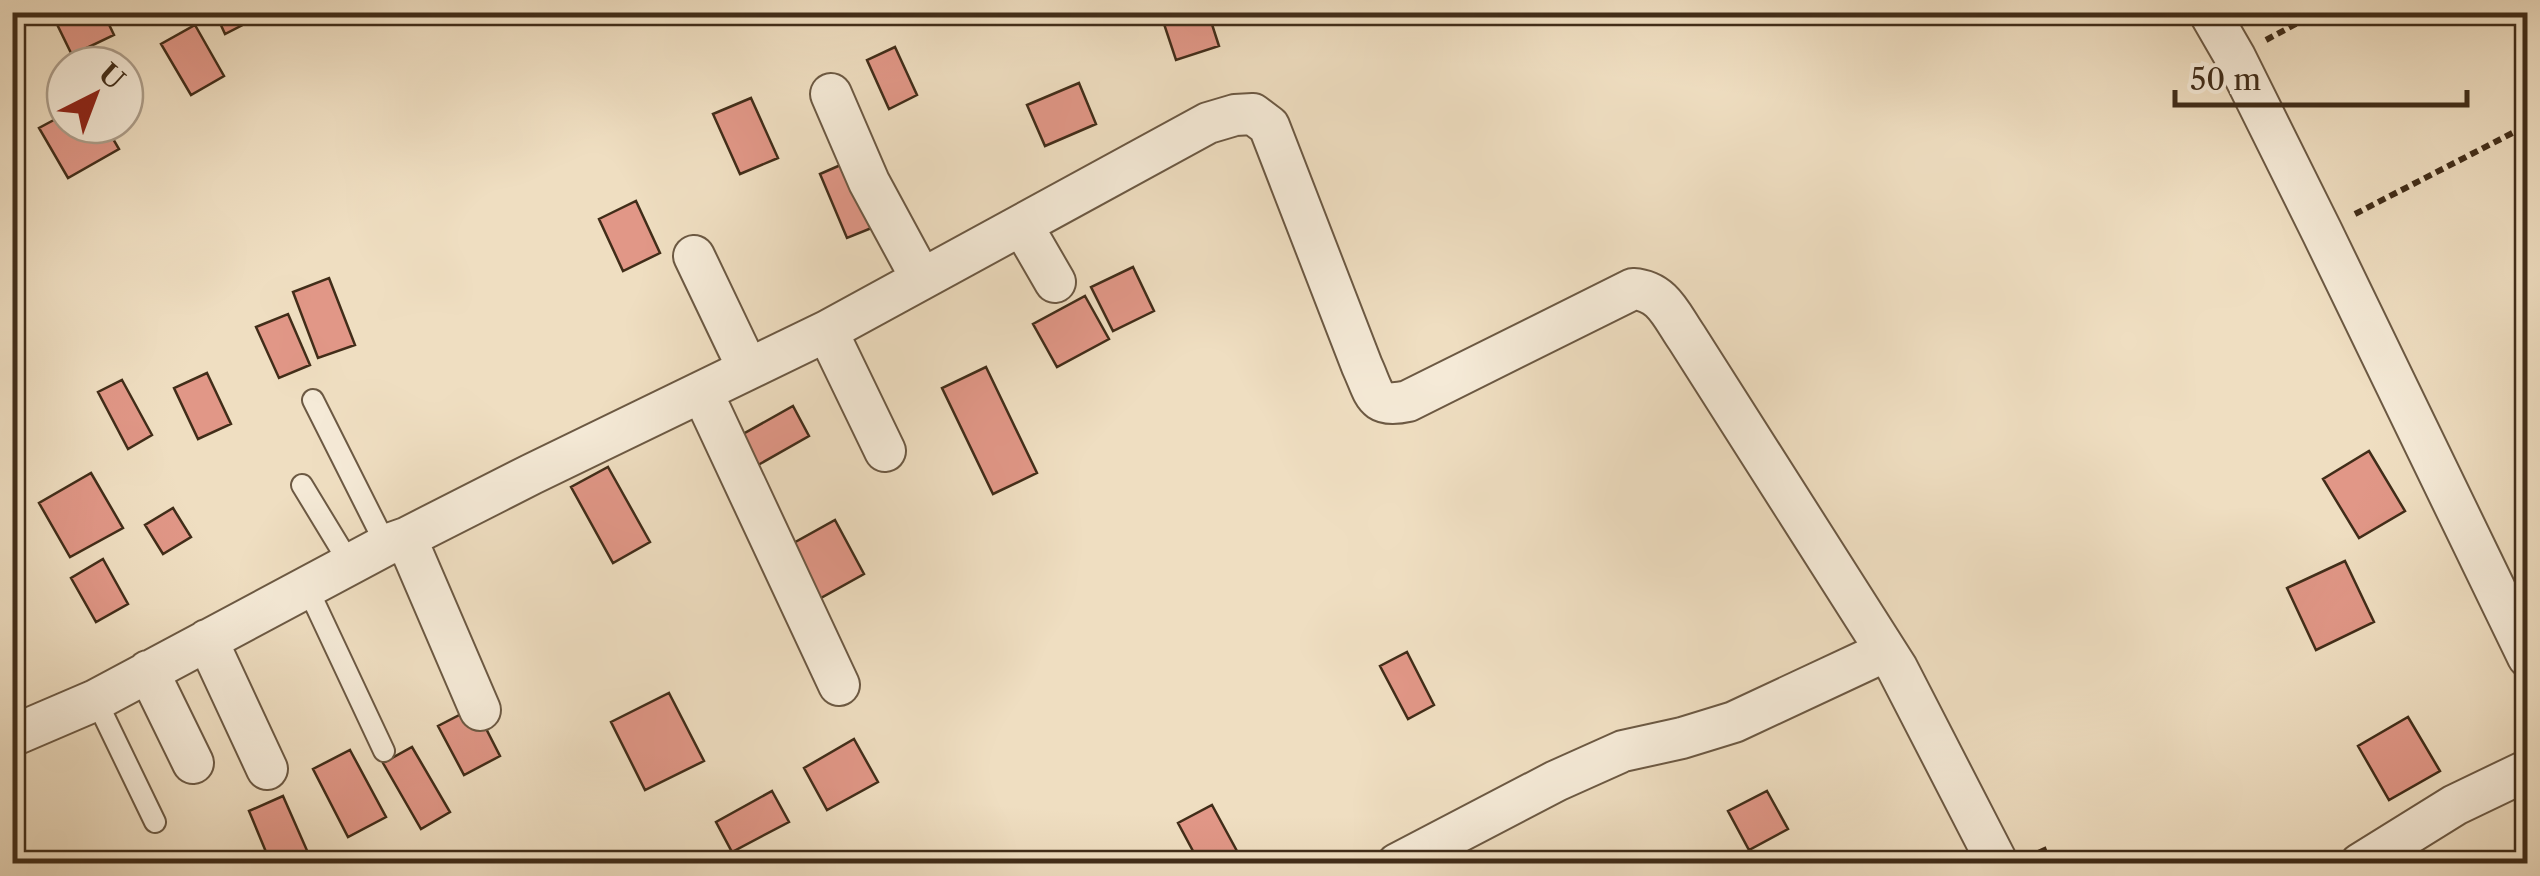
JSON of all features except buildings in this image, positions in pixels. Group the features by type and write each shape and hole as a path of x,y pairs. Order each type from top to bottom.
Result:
{"street":[{"path":"2209,12 2322,232 2528,657"},
{"path":"830,94 870,182 922,278"},
{"path":"12,736 96,700 350,564 826,332 1208,123 1253,114 1269,126 1362,366 1382,402 1390,405 1408,401 1633,289 1657,295 1886,652 1998,864"},
{"path":"1022,225 1056,282"},
{"path":"694,256 748,370"},
{"path":"826,332 885,451"},
{"path":"702,392 840,684"},
{"path":"396,541 480,710"},
{"path":"207,640 266,769"},
{"path":"1397,864 1623,752 1734,722 1886,652"},
{"path":"148,671 193,763"},
{"path":"2360,864 2455,806 2528,770"}],"lane":[{"path":"314,400 396,541"},
{"path":"302,486 350,564"},
{"path":"307,587 384,752"},
{"path":"96,700 155,822"}],"path":[{"path":"2235,57 2318,12"},
{"path":"2322,232 2528,125"}]}
